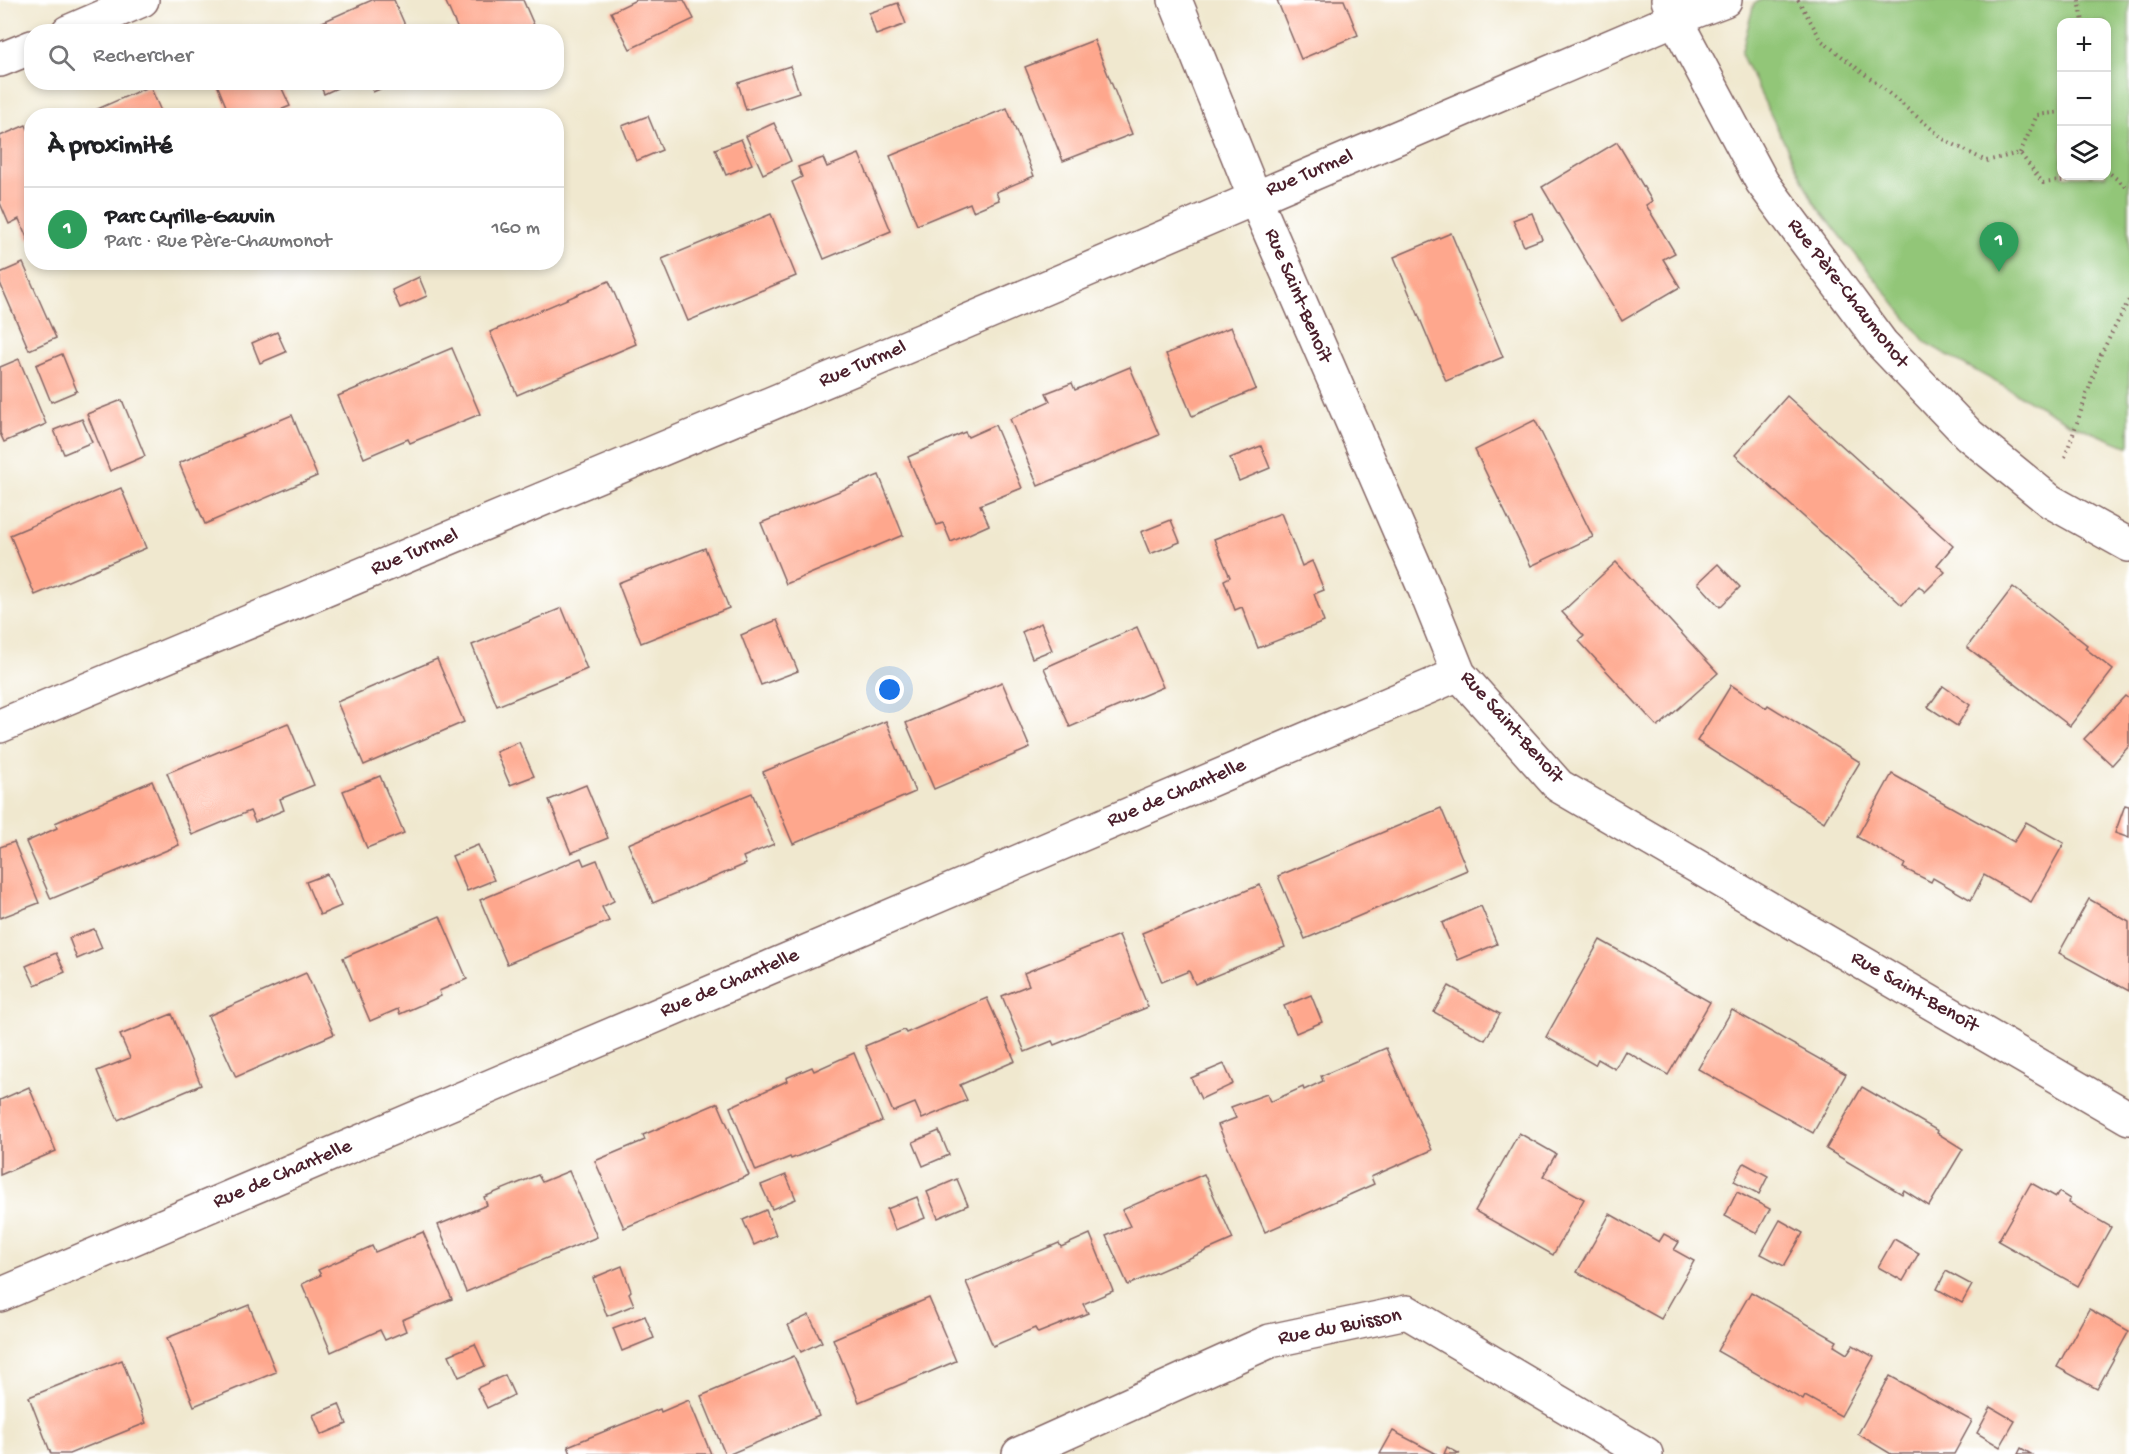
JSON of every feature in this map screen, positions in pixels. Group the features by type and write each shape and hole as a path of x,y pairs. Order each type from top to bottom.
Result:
{"street":[{"path":"86,24 142,0"},
{"name":"Rue Saint-Benoît","path":"1175,0 1255,198 1459,674 1559,786 2129,1118"},
{"name":"Rue Turmel","path":"0,726 938,334 1255,198 1672,9 1725,0"},
{"name":"Rue Père-Chaumonot","path":"1672,9 1762,182 1882,344 1969,435 2050,501 2129,545"},
{"path":"0,60 24,50"},
{"name":"Rue de Chantelle","path":"0,1295 1459,674"},
{"name":"Rue du Buisson","path":"1019,1454 1270,1341 1407,1312 1646,1454"}],"path":[{"path":"1798,0 1822,41 1945,140 1986,161 2020,153"},
{"path":"2079,0 2081,18"},
{"path":"2020,153 2037,115 2057,112"},
{"path":"2020,153 2043,183 2068,180"},
{"path":"2111,174 2129,189"},
{"path":"2050,501 2101,354 2129,300"}],"green space":[{"path":"1762,0 2129,0 2129,447 2069,423 1926,343 1813,201 1741,54 1754,3"}],"building":[{"path":"372,0 394,0 404,24 318,24"},
{"path":"445,0 523,0 534,24 456,24"},
{"path":"636,0 684,0 694,19 630,49 611,12"},
{"path":"1277,0 1344,0 1358,35 1301,59"},
{"path":"898,3 906,24 876,35 869,13"},
{"path":"1094,40 1132,134 1063,161 1025,67"},
{"path":"790,66 799,92 746,110 738,83"},
{"path":"141,90 152,90 160,108 100,108"},
{"path":"219,90 283,90 290,106 285,108 227,108"},
{"path":"1007,108 1034,176 996,192 999,200 973,211 970,203 917,225 890,156"},
{"path":"648,116 662,150 636,161 622,126"},
{"path":"774,123 791,161 763,174 746,136"},
{"path":"24,126 24,231 19,219 9,224 0,203 0,136"},
{"path":"741,139 752,164 726,175 715,149"},
{"path":"1617,142 1652,201 1646,205 1675,253 1663,259 1680,287 1622,321 1542,187"},
{"path":"859,154 891,231 824,259 792,182 802,177 798,167 823,158 827,167"},
{"path":"1532,213 1542,239 1524,246 1513,220"},
{"path":"771,214 796,276 688,321 662,259"},
{"path":"1451,233 1503,357 1446,381 1394,257"},
{"path":"23,263 24,270 26,270 56,338 29,350 0,283 0,273"},
{"path":"419,277 427,296 400,308 392,290"},
{"path":"609,281 636,344 517,395 490,332"},
{"path":"1231,327 1256,389 1192,416 1166,354"},
{"path":"277,332 286,352 260,363 252,343"},
{"path":"452,348 480,414 410,443 408,439 364,458 338,396"},
{"path":"62,354 77,391 51,402 36,365"},
{"path":"19,359 46,424 4,442 0,433 0,367"},
{"path":"1130,367 1159,435 1038,486 1010,419 1050,401 1046,393 1072,383 1075,390"},
{"path":"1787,396 1953,546 1937,565 1945,572 1925,592 1919,586 1902,605 1735,455"},
{"path":"122,400 145,456 110,471 87,414"},
{"path":"292,415 317,476 205,524 179,463"},
{"path":"82,419 92,442 64,454 54,430"},
{"path":"1535,420 1593,537 1531,566 1475,450"},
{"path":"995,425 1022,488 980,505 989,525 951,542 943,523 937,525 908,457 965,432 968,437"},
{"path":"1261,446 1270,468 1239,481 1230,458"},
{"path":"879,475 903,535 786,584 761,523"},
{"path":"121,488 146,548 35,595 10,535"},
{"path":"1281,513 1302,566 1312,561 1324,590 1314,594 1324,622 1258,648 1242,607 1235,610 1224,580 1230,577 1214,539"},
{"path":"1171,520 1180,542 1150,554 1141,532"},
{"path":"705,548 729,608 641,643 618,583"},
{"path":"1616,562 1718,673 1658,727 1579,641 1584,636 1562,612"},
{"path":"1718,564 1740,587 1720,607 1698,583"},
{"path":"2013,587 2087,645 2085,648 2113,670 2070,726 1967,647"},
{"path":"562,608 587,669 497,706 472,645"},
{"path":"777,620 798,671 761,685 741,635"},
{"path":"1041,623 1052,650 1032,658 1022,632"},
{"path":"1137,627 1163,687 1070,727 1044,668"},
{"path":"437,659 464,722 364,765 337,702"},
{"path":"1002,682 1030,748 934,789 906,723"},
{"path":"1731,685 1766,708 1768,705 1860,762 1824,822 1697,741"},
{"path":"1943,686 1970,705 1957,726 1928,707"},
{"path":"2125,696 2129,699 2129,746 2112,765 2084,739"},
{"path":"886,721 915,792 793,844 763,772"},
{"path":"288,723 314,785 280,799 284,810 255,822 250,811 192,835 167,773"},
{"path":"519,742 534,776 510,785 496,752"},
{"path":"1892,774 2014,842 2026,822 2064,843 2031,902 1984,875 1971,900 1933,878 1931,882 1903,868 1905,864 1857,837"},
{"path":"380,776 404,833 367,848 343,791"},
{"path":"152,781 179,845 51,899 26,842 57,828 55,823"},
{"path":"586,785 608,838 571,853 549,800"},
{"path":"752,793 774,844 743,857 746,864 653,903 628,844"},
{"path":"2125,805 2129,806 2129,838 2115,833"},
{"path":"1441,808 1467,870 1305,939 1278,876"},
{"path":"14,842 39,903 0,918 0,847"},
{"path":"478,845 494,880 467,891 452,856"},
{"path":"581,858 584,865 597,860 614,901 602,907 609,921 507,964 480,900"},
{"path":"327,874 341,906 320,915 306,882"},
{"path":"1260,885 1285,947 1195,984 1189,971 1162,982 1142,933"},
{"path":"2089,899 2129,922 2129,991 2059,953"},
{"path":"1481,906 1497,944 1458,960 1442,923"},
{"path":"440,916 467,979 439,991 441,996 400,1014 398,1009 370,1021 343,958"},
{"path":"94,929 102,948 77,959 69,938"},
{"path":"1119,935 1148,1007 1054,1045 1052,1041 1025,1052 1002,996 1029,985 1024,973"},
{"path":"1600,940 1710,1002 1668,1075 1625,1051 1615,1069 1598,1059 1595,1065 1546,1037"},
{"path":"56,953 65,972 35,985 26,966"},
{"path":"306,973 334,1034 236,1077 208,1016"},
{"path":"1449,986 1500,1014 1485,1040 1434,1012"},
{"path":"1311,995 1322,1022 1296,1033 1284,1006"},
{"path":"987,998 1015,1061 960,1085 967,1100 922,1119 915,1103 893,1112 865,1046 904,1030 906,1033"},
{"path":"1732,1010 1846,1074 1813,1133 1698,1069"},
{"path":"172,1014 201,1085 118,1120 97,1071 130,1058 120,1035"},
{"path":"1386,1048 1432,1150 1371,1177 1374,1184 1265,1232 1218,1125 1236,1118 1231,1107 1267,1094 1270,1102 1303,1087 1304,1090 1323,1081 1321,1076"},
{"path":"854,1053 882,1121 756,1171 730,1107 787,1081 786,1078 812,1067 814,1071"},
{"path":"1224,1064 1233,1084 1201,1099 1191,1078"},
{"path":"29,1087 56,1151 0,1175 0,1100"},
{"path":"1862,1087 1938,1131 1937,1133 1963,1149 1929,1206 1904,1190 1902,1194 1826,1149"},
{"path":"718,1103 749,1175 624,1228 595,1161 645,1140 643,1135"},
{"path":"939,1131 949,1155 923,1166 913,1142"},
{"path":"1519,1133 1556,1154 1543,1176 1584,1199 1553,1255 1475,1211"},
{"path":"1744,1163 1768,1176 1759,1194 1734,1181"},
{"path":"569,1171 597,1237 466,1292 438,1225 487,1205 484,1197 538,1175 542,1182"},
{"path":"1204,1174 1233,1239 1128,1285 1106,1236 1130,1226 1122,1210"},
{"path":"786,1175 796,1199 772,1209 761,1185"},
{"path":"957,1179 968,1205 938,1218 927,1192"},
{"path":"2031,1183 2056,1197 2059,1192 2070,1199 2069,1203 2111,1227 2078,1286 1998,1241"},
{"path":"1737,1192 1770,1209 1757,1233 1725,1216"},
{"path":"917,1197 925,1218 895,1230 887,1209"},
{"path":"766,1210 776,1235 754,1245 743,1220"},
{"path":"1610,1214 1659,1242 1664,1234 1679,1242 1674,1250 1694,1261 1661,1319 1577,1272"},
{"path":"1780,1220 1803,1233 1784,1266 1761,1254"},
{"path":"423,1232 452,1299 402,1320 406,1331 385,1340 380,1330 331,1352 302,1284 321,1275 318,1270 372,1246 375,1252"},
{"path":"1090,1234 1113,1291 1083,1304 1088,1313 1038,1333 1035,1328 993,1346 966,1282 1059,1243 1061,1247"},
{"path":"1894,1239 1919,1253 1903,1281 1878,1267"},
{"path":"622,1266 634,1305 607,1316 593,1278"},
{"path":"1946,1271 1972,1285 1962,1303 1937,1289"},
{"path":"1751,1292 1837,1341 1834,1346 1847,1354 1853,1345 1874,1357 1841,1416 1805,1396 1803,1400 1717,1351"},
{"path":"929,1298 956,1361 859,1402 833,1339"},
{"path":"249,1305 276,1372 194,1406 167,1338"},
{"path":"2089,1309 2129,1331 2097,1389 2057,1367"},
{"path":"809,1315 822,1342 801,1352 788,1325"},
{"path":"645,1316 654,1338 622,1351 613,1328"},
{"path":"475,1344 485,1366 459,1377 449,1355"},
{"path":"794,1356 819,1416 730,1454 725,1454 701,1396"},
{"path":"122,1360 146,1423 69,1454 51,1454 29,1397"},
{"path":"505,1375 514,1395 487,1408 477,1388"},
{"path":"1890,1376 1972,1421 1954,1454 1891,1454 1858,1434"},
{"path":"689,1400 711,1454 571,1454 568,1446 660,1409 661,1412"},
{"path":"339,1404 347,1424 321,1435 313,1415"},
{"path":"1991,1407 2015,1421 2000,1447 1977,1433"},
{"path":"1393,1431 1437,1454 1380,1454"},
{"path":"1447,1447 1460,1454 1444,1454"},
{"path":"2021,1448 2031,1454 2018,1454"}],"place":[{"name":"Parc Cyrille-Gauvin","path":"1999,272"}]}
